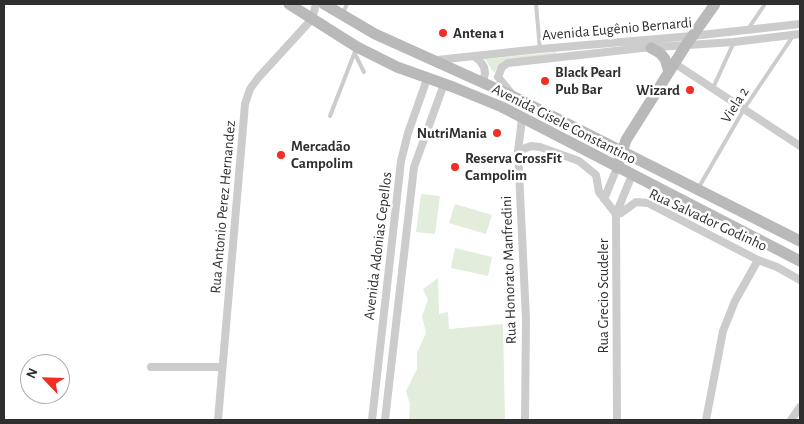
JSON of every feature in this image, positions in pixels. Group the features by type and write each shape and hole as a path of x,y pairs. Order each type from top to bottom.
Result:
{"main road":[{"name":"Avenida Gisele Constantino","path":"289,4 356,50 502,107 800,261"},
{"name":"Avenida Gisele Constantino","path":"324,4 375,34 436,60 482,84 516,98 800,241"},
{"path":"617,168 626,140 671,68 715,4"},
{"path":"652,48 660,53 671,68"},
{"path":"444,84 452,82 479,87 482,84"}],"street":[{"path":"312,19 316,4"},
{"name":"Rua Antonio Perez Hernandez","path":"218,420 245,104 250,89 258,78 312,19"},
{"name":"Avenida Eugênio Bernardi","path":"516,98 500,82 498,77 502,67 508,63 652,48 747,30 800,24"},
{"name":"Avenida Eugênio Bernardi","path":"436,60 540,49 689,41 734,42 799,35"},
{"path":"474,56 484,67 482,84"},
{"path":"671,68 713,88 800,146"},
{"name":"Avenida Adonias Cepellos","path":"372,420 401,161 427,79"},
{"name":"Avenida Adonias Cepellos","path":"385,420 414,167 444,84"},
{"path":"420,100 435,106"},
{"name":"Rua Honorato Manfredini","path":"522,119 518,151 526,319 525,420"},
{"path":"406,144 419,149"},
{"path":"518,151 531,146 540,147 579,161 596,175 599,192 616,214"},
{"path":"604,199 617,168"},
{"name":"Rua Grecio Scudeler","path":"617,420 616,214 632,175"},
{"name":"Rua Salvador Godinho","path":"616,214 622,213 636,202 648,203 800,280"},
{"path":"708,419 723,331 735,301 758,260"},
{"path":"151,367 222,367"},
{"path":"791,420 800,407"}],"lane":[{"path":"338,11 347,4"},
{"path":"536,4 540,49"},
{"path":"747,30 765,4"},
{"name":"Viela 2","path":"698,189 744,109 799,35"},
{"path":"713,88 734,42"},
{"path":"356,50 364,72"},
{"path":"330,116 356,50"}],"green space":[{"path":"556,52 555,55 502,62 494,73 485,59"},
{"path":"421,194 440,196 435,234 416,232"},
{"path":"455,204 492,215 486,234 449,223"},
{"path":"455,248 492,257 488,276 451,268"},
{"path":"438,278 439,314 448,312 449,329 503,324 505,420 409,420 410,404 406,391 417,369 417,353 426,333 422,316 428,300 423,289"}],"place":[{"name":"Antena 1","path":"443,33"},
{"name":"Black Pearl Pub Bar","path":"545,81"},
{"name":"Wizard","path":"690,90"},
{"name":"NutriMania","path":"497,133"},
{"name":"Mercadão Campolim","path":"281,155"},
{"name":"Reserva CrossFit Campolim","path":"455,167"}]}
